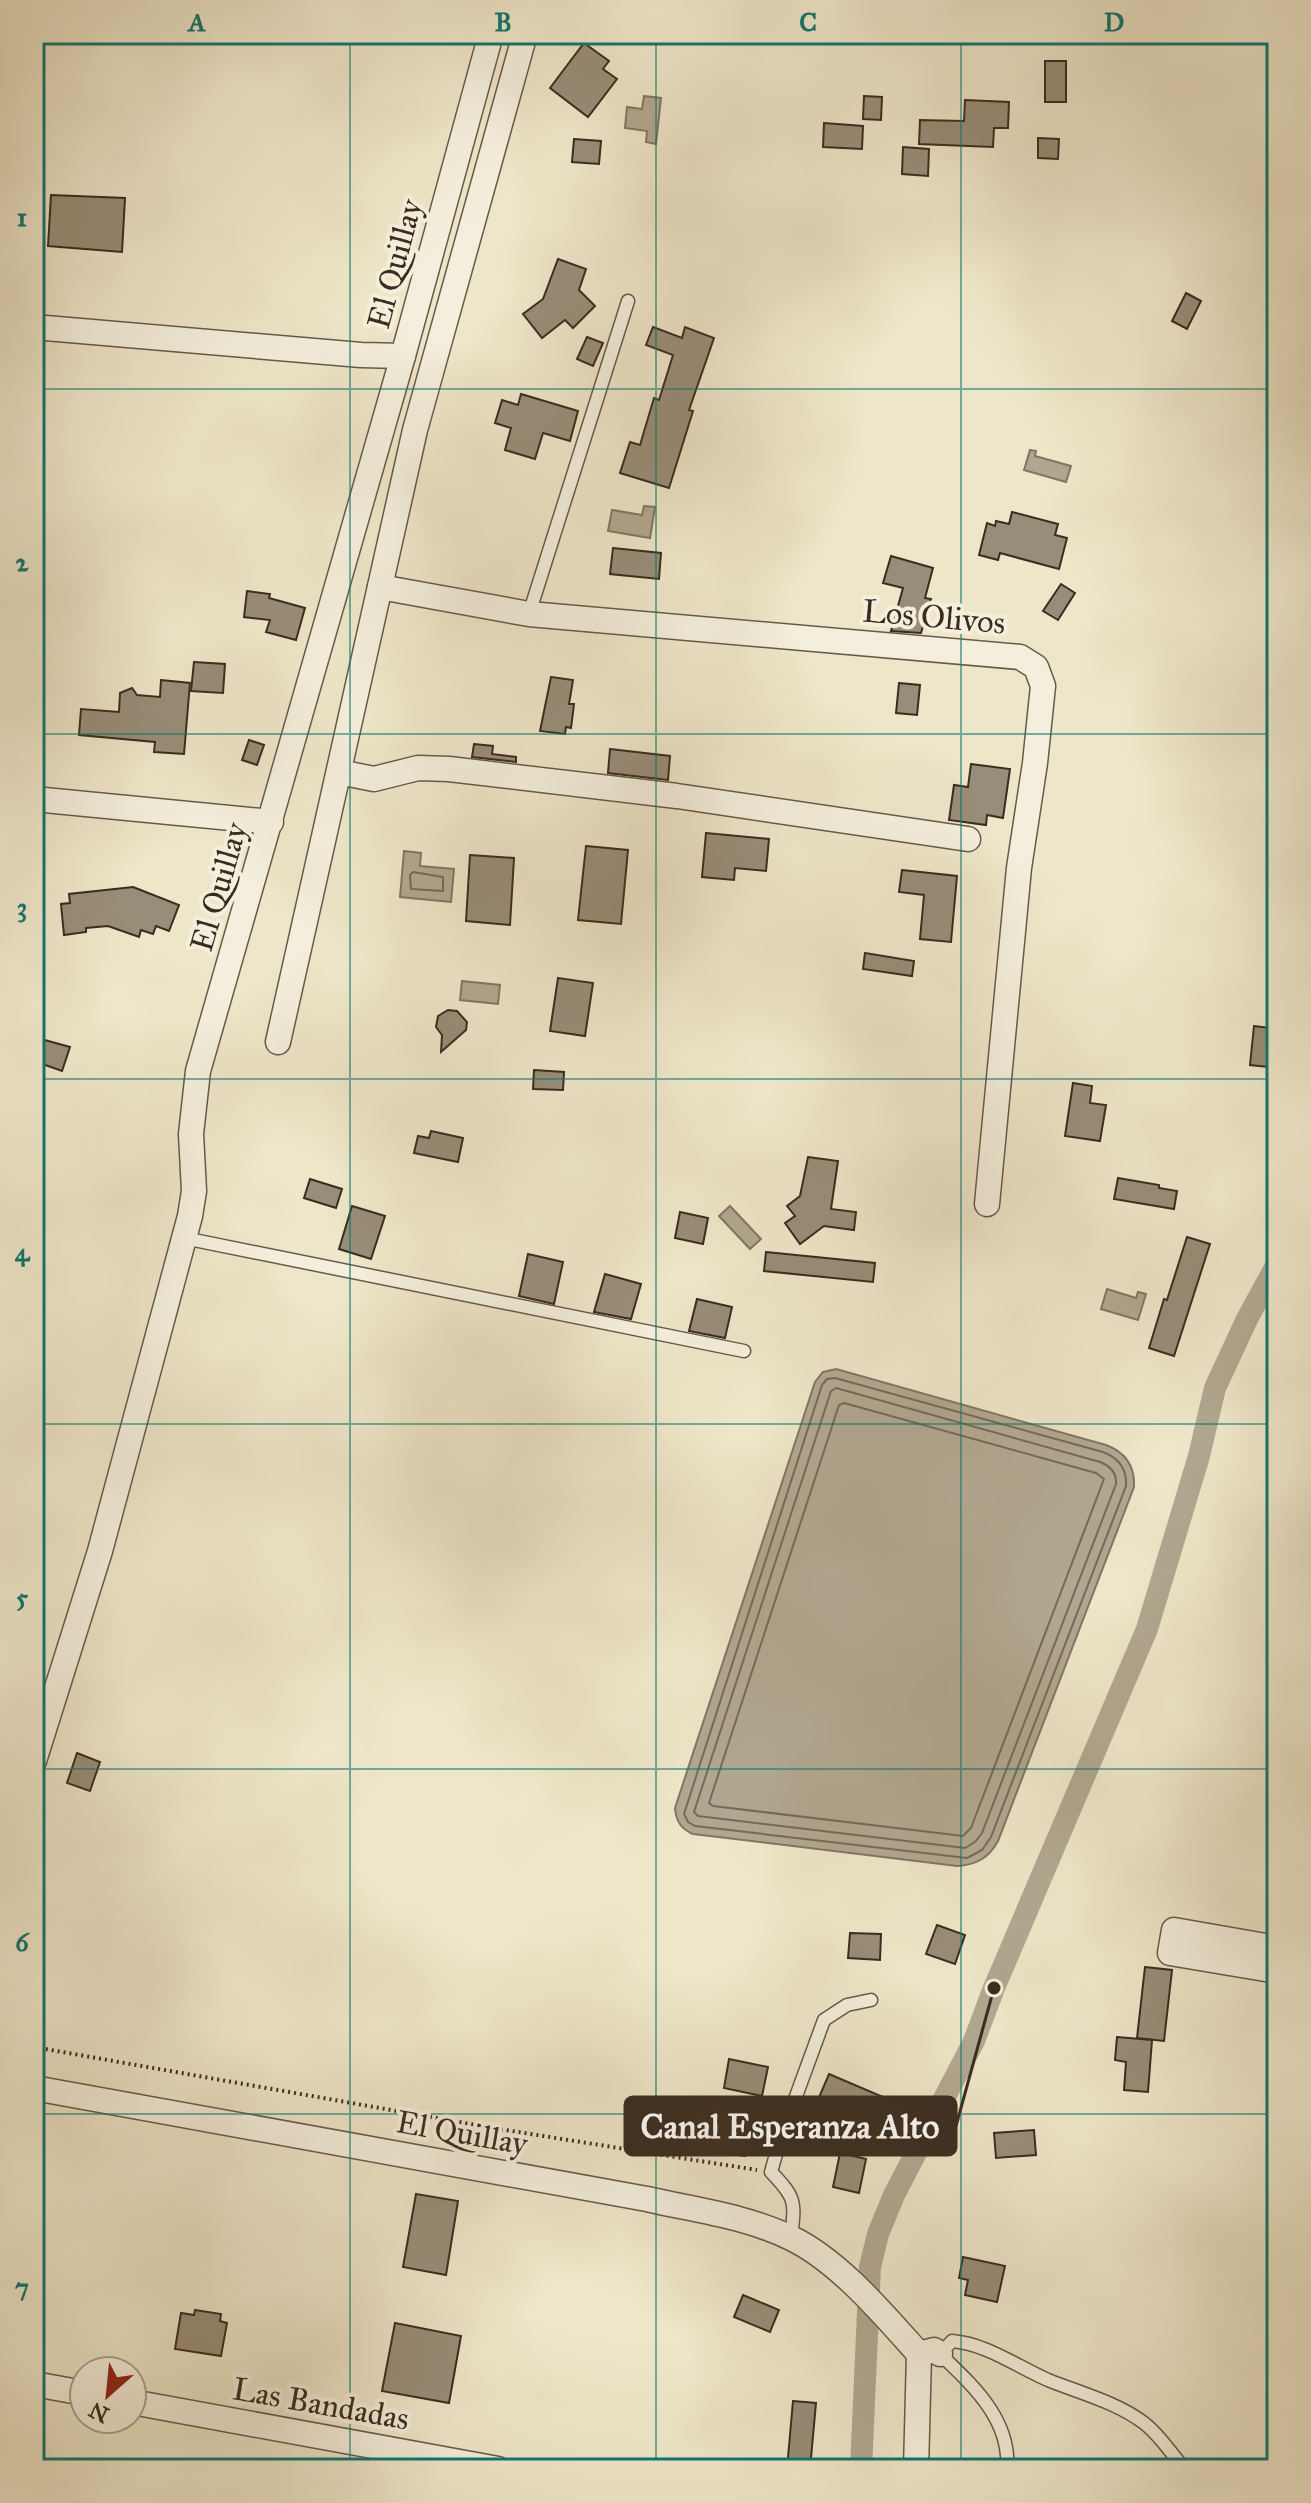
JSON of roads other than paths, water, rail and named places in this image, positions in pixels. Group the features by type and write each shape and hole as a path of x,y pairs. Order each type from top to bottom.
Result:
{"street":[{"name":"El Quillay","path":"34,1761 100,1551 184,1238 194,1191 191,1134 198,1071 403,356 491,34"},
{"path":"278,1042 415,430 525,34"},
{"path":"34,327 346,354 403,356"},
{"name":"Los Olivos","path":"380,587 529,614 1020,657 1036,667 1043,686 1019,868 987,1204"},
{"path":"339,772 374,779 418,768 449,769 677,796 968,839"},
{"path":"34,799 271,822"},
{"path":"1277,1948 1172,1941 1277,1971"},
{"name":"El Quillay","path":"34,2088 713,2213 791,2238 826,2261 896,2328 929,2354"},
{"path":"916,2469 929,2354"},
{"path":"34,2384 68,2390"},
{"name":"Las Bandadas","path":"148,2405 498,2469"}],"lane":[{"path":"529,614 628,301"},
{"path":"184,1238 744,1351"},
{"path":"791,2238 795,2204 787,2188 771,2172 780,2140 824,2020 847,2005 871,2000"},
{"path":"1007,2469 1005,2439 991,2409 971,2384 929,2354 952,2341 980,2347 1048,2380 1094,2397 1140,2421 1161,2438 1179,2466"}],"water":[{"path":"644,96 661,98 656,144 646,142 647,131 625,128 627,107 642,109"},
{"path":"1030,450 1036,451 1035,456 1071,466 1066,482 1024,470"},
{"path":"644,506 655,507 650,538 608,531 612,510 642,515"},
{"path":"404,851 421,853 420,866 454,869 451,902 400,897"},
{"path":"462,981 500,985 498,1004 460,1000"},
{"path":"730,1206 761,1239 750,1249 719,1216"},
{"path":"1107,1289 1136,1298 1138,1292 1146,1294 1138,1320 1101,1309"},
{"path":"836,1369 1106,1445 1123,1456 1133,1473 1134,1487 998,1841 986,1856 970,1864 957,1866 693,1834 682,1827 677,1817 675,1808 815,1382 823,1372"}],"waterway":[{"path":"861,2469 870,2267 878,2234 894,2195 974,2041 1147,1629 1199,1456 1215,1388 1277,1264"}],"place":[{"name":"Canal Esperanza Alto","path":"994,1988"}]}
